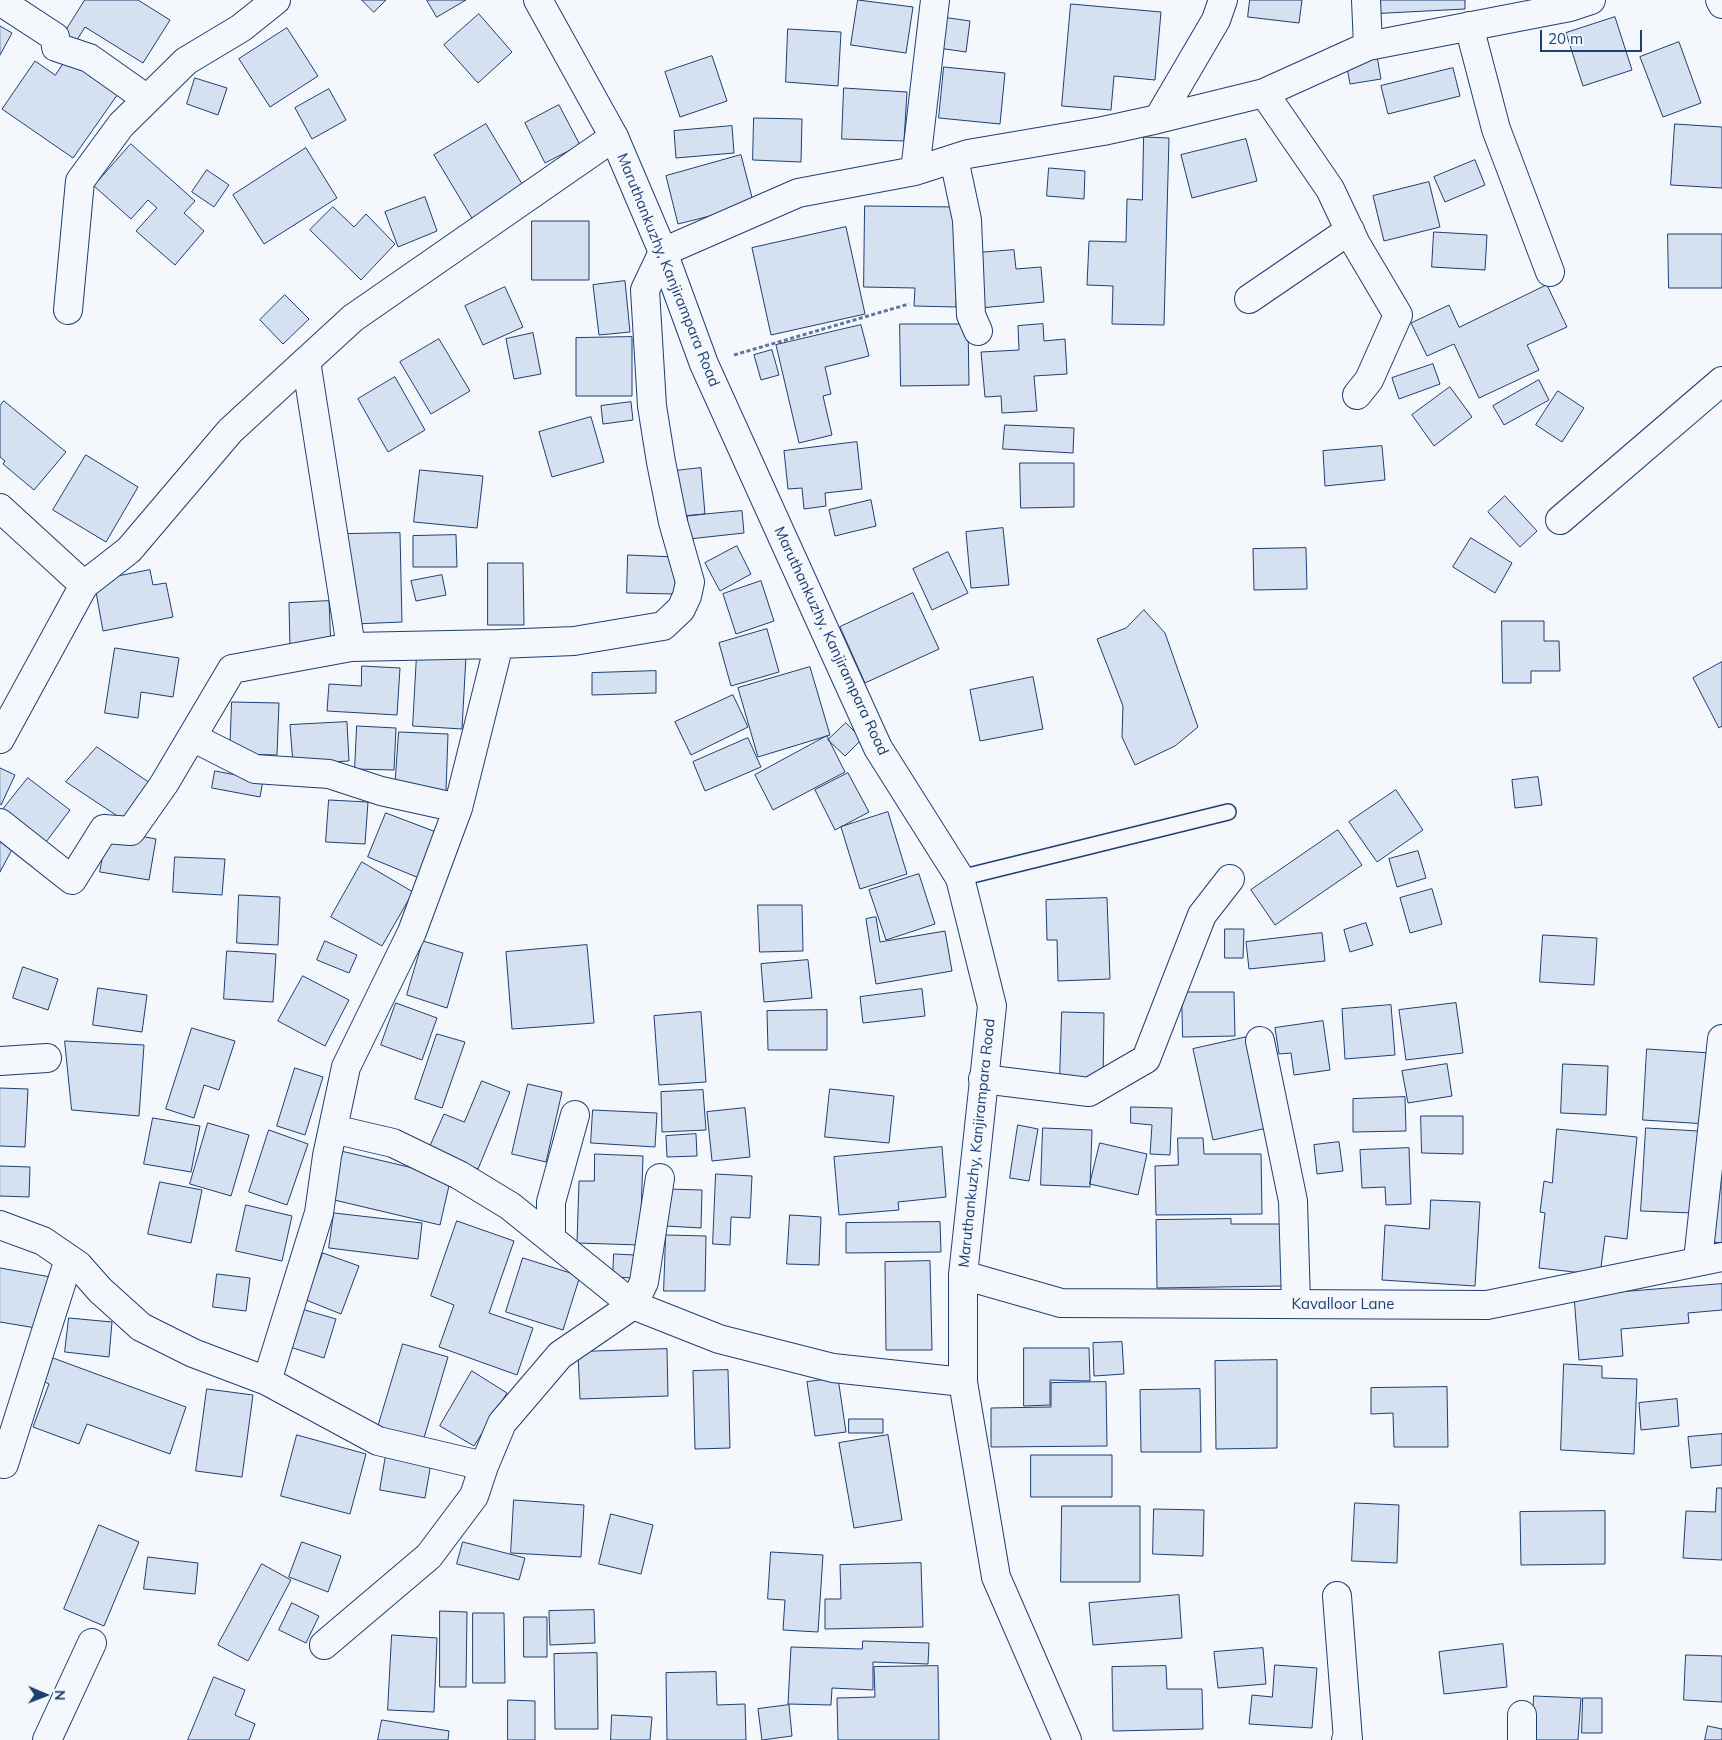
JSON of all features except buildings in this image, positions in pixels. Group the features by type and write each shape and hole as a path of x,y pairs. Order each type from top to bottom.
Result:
{"street":[{"path":"68,310 80,181 121,125 186,61 241,28 276,0"},
{"name":"Maruthankuzhy, Kanjirampara Road","path":"538,0 614,137 663,252 704,364 878,748 960,878 992,1006 963,1274 964,1382 996,1577 1067,1740"},
{"path":"915,171 935,0"},
{"path":"1158,119 1216,20 1223,0"},
{"path":"1366,0 1368,46"},
{"path":"0,823 72,880 104,829 130,831 164,784 232,669 351,647 574,641 663,626 681,609 690,582 671,514 652,406 645,290 663,252 798,193 915,171 954,159 1158,119 1264,93 1368,46 1570,7 1591,0"},
{"path":"1720,0 1722,4"},
{"path":"0,1 55,37 56,47 89,58 147,100"},
{"path":"1469,26 1496,129 1550,272"},
{"path":"1264,93 1330,189 1350,230 1398,315 1368,380 1358,395"},
{"path":"0,738 84,584 129,550 230,431 352,318 614,137"},
{"path":"954,159 967,220 971,315 978,331"},
{"path":"1249,299 1350,230"},
{"path":"306,361 351,647"},
{"path":"1560,520 1722,381"},
{"path":"0,508 84,584"},
{"path":"267,1381 319,1213 333,1129 346,1068 412,932 458,808 499,644"},
{"path":"192,737 255,769 329,774 380,790 458,808"},
{"path":"984,1079 1089,1092 1146,1059 1202,916 1230,879"},
{"path":"1710,1259 1722,1039"},
{"path":"1260,1041 1293,1201 1296,1304"},
{"path":"0,1061 47,1058"},
{"path":"551,1237 551,1202 576,1115"},
{"path":"333,1129 392,1143 459,1175 510,1206 551,1237 633,1305 719,1339 833,1368 964,1382"},
{"path":"324,1645 429,1556 474,1496 502,1423 560,1356 633,1305 644,1282 660,1178"},
{"path":"0,1225 44,1241 78,1265 100,1290 141,1327 193,1353 267,1381 378,1441 484,1466"},
{"path":"4,1464 69,1259"},
{"name":"Kavalloor Lane","path":"963,1274 1061,1303 1487,1304 1710,1259"},
{"path":"1337,1596 1348,1740 1346,1740"},
{"path":"47,1740 92,1643"}],"lane":[{"path":"960,878 1228,812"}],"path":[{"path":"704,364 909,304"}]}
